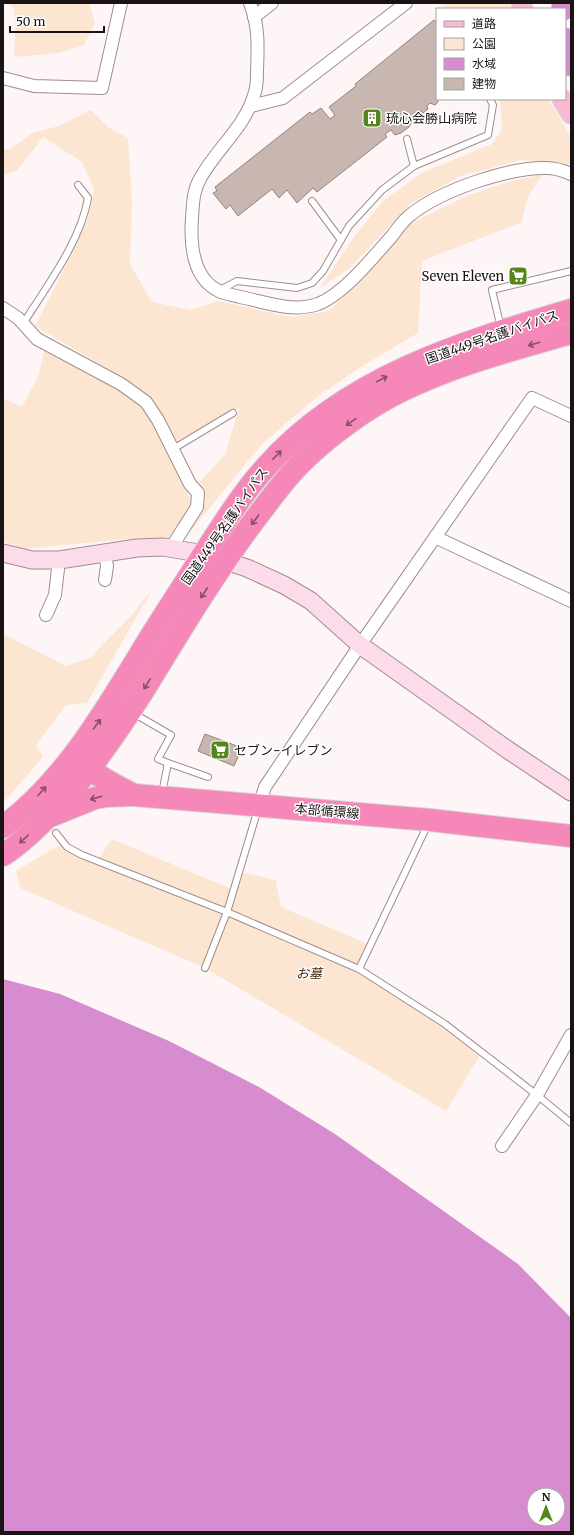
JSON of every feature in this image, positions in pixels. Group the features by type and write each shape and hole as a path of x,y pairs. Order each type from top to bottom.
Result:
{"highway":[{"name":"国道449号名護バイパス","path":"81,762 101,718 223,524 266,467 296,437 339,403 383,377 427,358 502,331 571,310"},
{"name":"国道449号名護バイパス","path":"81,762 130,712 226,560 245,533 293,472 317,449 351,422 392,395 443,372 571,333"},
{"name":"本部循環線","path":"81,762 115,786 134,795 430,820 571,836"},
{"path":"52,825 81,762"},
{"path":"3,827 81,762"},
{"path":"3,856 95,798 134,795"}],"main road":[{"path":"563,100 571,114"}],"street":[{"path":"3,78 34,86 102,88 121,3"},
{"path":"250,3 259,39 256,90 248,113 201,176 194,191 191,247 195,266 206,282 219,291 281,307 303,308 319,303 331,297 352,280 408,217 454,190 499,175 526,169 549,168 571,174"},
{"path":"254,17 272,3"},
{"path":"251,106 283,98 406,3"},
{"path":"3,308 18,318 37,339 121,384 146,402 158,420 190,484 198,493 197,507 171,548"},
{"path":"258,806 266,787 360,645 532,398 571,416"},
{"path":"435,536 571,601"},
{"path":"3,553 32,560 59,560 137,548 171,548 226,560 284,585 311,601 360,645 508,750 571,792"},
{"path":"105,552 107,566 105,580"},
{"path":"46,615 55,595 59,560"},
{"path":"502,1146 537,1095 570,1038"}],"lane":[{"path":"219,291 238,282 296,288 312,283 323,271 349,226 382,190 414,166 488,135 493,105 490,100"},
{"path":"407,139 414,166"},
{"path":"23,324 70,249 86,212 88,198 78,185"},
{"path":"312,201 341,240"},
{"path":"502,331 492,290 571,271"},
{"path":"173,449 233,414"},
{"path":"130,712 171,736 158,759 208,777"},
{"path":"162,797 168,763"},
{"path":"205,968 227,912 258,806"},
{"path":"359,969 430,820"},
{"path":"52,825 67,847 82,855 227,912 359,969 445,1024 571,1123"}],"green space":[{"path":"8,3 89,3 95,23 84,45 59,53 14,57 14,8"},
{"path":"438,3 509,3 511,8 446,8"},
{"path":"500,100 550,100 571,138 571,167 561,163 521,160 460,176 410,204 350,268 320,288 353,238 383,201 423,172 492,144 502,130"},
{"path":"91,110 108,127 128,138 132,202 130,264 152,302 191,310 218,301 291,317 329,311 362,279 411,223 467,196 501,184 543,174 527,199 522,222 422,261 418,333 364,365 317,397 262,444 189,533 205,504 200,481 225,455 239,408 175,442 155,402 137,386 35,326 89,216 94,189 82,162 43,137 17,171 3,175 3,149 10,149 32,133 59,126"},
{"path":"44,351 123,392 145,408 191,500 189,511 167,539 127,539 25,549 3,541 3,398 22,407 38,377"},
{"path":"153,588 87,703 66,705 36,745 43,757 3,803 3,634 66,666 90,658 132,615"},
{"name":"お墓","path":"112,839 234,890 240,872 276,880 281,907 370,945 359,969 445,1024 479,1057 446,1111 205,968 20,888 16,871 63,843 97,861"}],"water":[{"path":"3,979 60,994 169,1041 259,1087 335,1134 518,1264 571,1318 571,1532 3,1532"}],"building":[{"name":"琉心会勝山病院","path":"434,20 436,23 436,100 438,102 435,105 430,103 427,106 428,109 423,113 421,111 418,113 419,116 416,118 413,117 410,120 412,122 409,127 401,133 395,135 391,130 385,134 387,137 317,192 313,188 297,203 287,190 279,198 272,189 238,216 230,205 226,209 213,193 217,191 215,187 310,112 312,114 321,108 330,119 335,115 329,107 356,86 355,84"},
{"name":"セブン-イレブン","path":"205,734 242,748 234,766 198,751"}],"waterway":[{"path":"563,3 563,8"},
{"path":"566,43 571,65"}],"place":[{"name":"琉心会勝山病院","path":"372,118"},
{"name":"Seven Eleven","path":"518,276"},
{"name":"セブン-イレブン","path":"220,750"}]}
